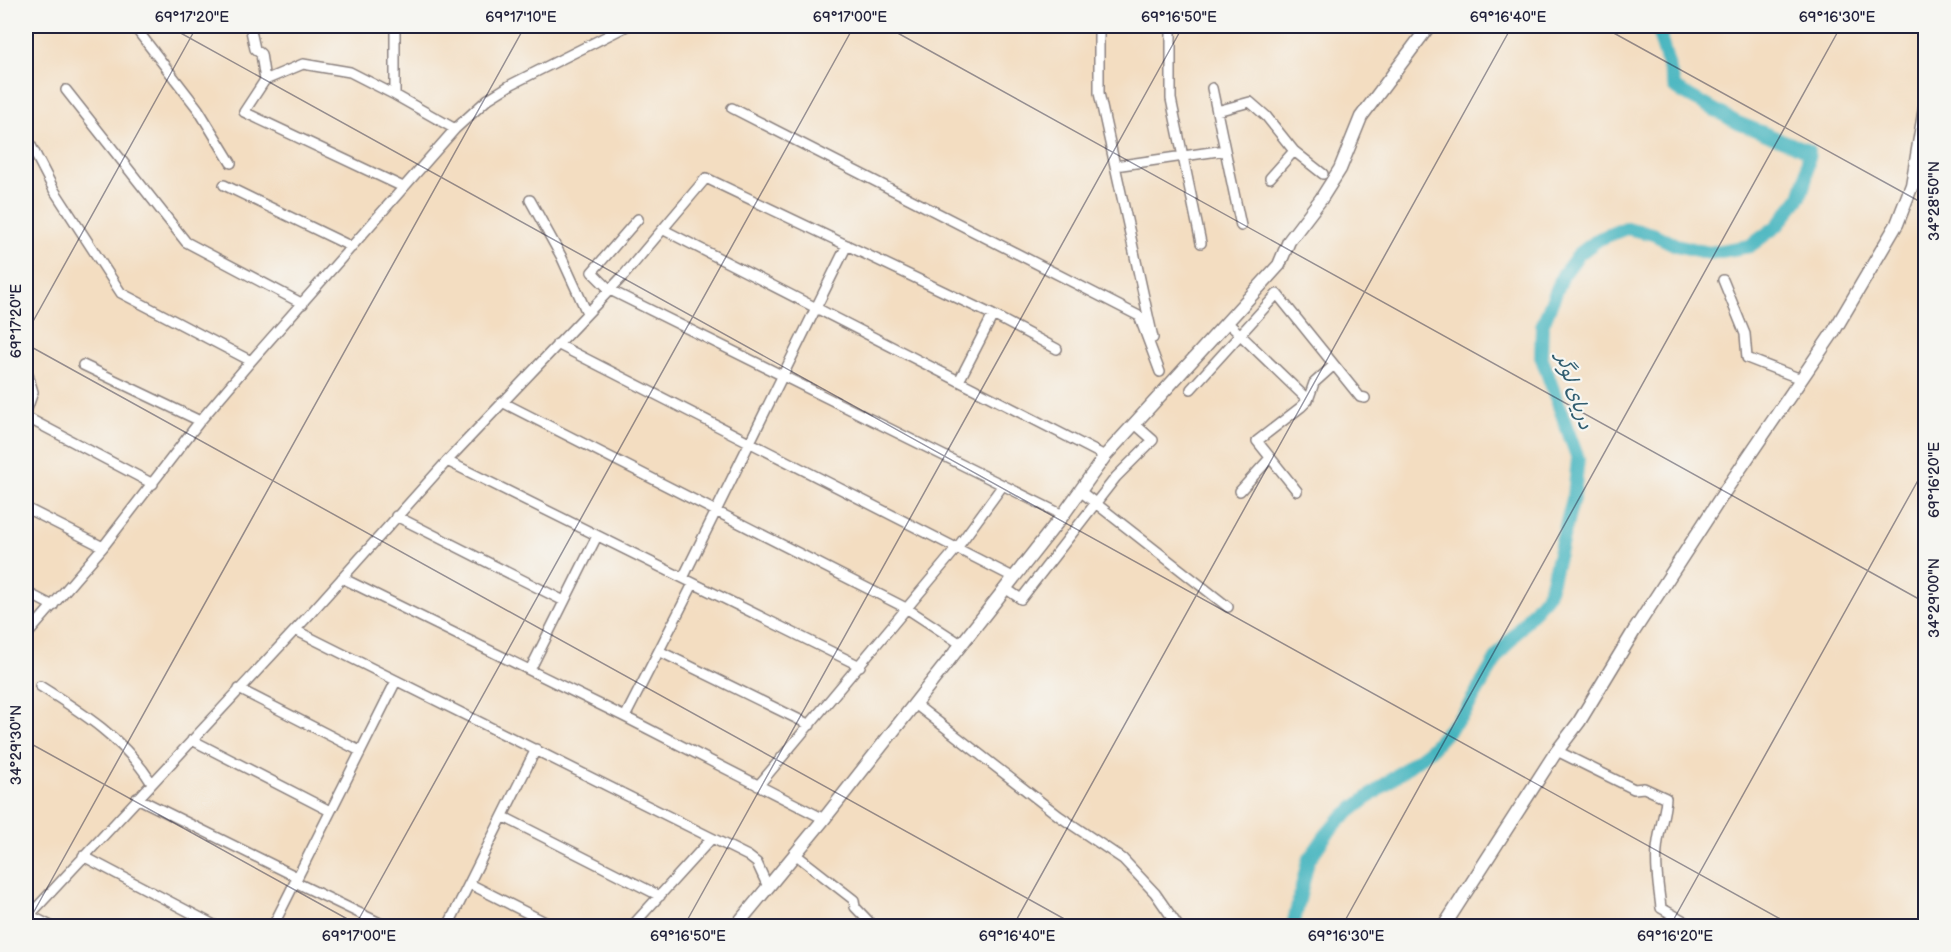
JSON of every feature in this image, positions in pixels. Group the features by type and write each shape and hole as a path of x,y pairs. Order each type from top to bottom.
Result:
{"street":[{"path":"134,26 198,109 231,163"},
{"path":"250,26 255,49 261,54 265,80"},
{"path":"395,26 395,95"},
{"path":"26,636 103,547 200,421 454,129 488,99 512,84 627,26"},
{"path":"1099,26 1099,93 1160,372"},
{"path":"1172,26 1171,99 1201,243"},
{"path":"736,927 824,819 920,708 961,644 1063,515 1105,456 1136,425 1279,265 1289,241 1321,199 1340,169 1361,117 1429,26"},
{"path":"404,188 244,112 265,80 303,63 313,63 350,72 454,129"},
{"path":"1212,88 1241,226"},
{"path":"66,90 186,242 303,304"},
{"path":"1217,111 1250,102 1266,116 1294,151 1323,174"},
{"path":"1444,927 1557,751 1579,722 1646,612 1834,331 1897,224 1912,185 1926,102"},
{"path":"732,108 1139,316 1168,389"},
{"path":"26,136 54,190 121,293 251,361"},
{"path":"1115,166 1225,150"},
{"path":"1270,178 1294,151"},
{"path":"51,927 27,917 295,630 447,460 610,290 664,230 706,178 993,315 1057,349"},
{"path":"1912,185 1926,182"},
{"path":"224,185 352,247"},
{"path":"530,200 561,256 587,313"},
{"path":"638,219 592,272 610,290 1063,515"},
{"path":"664,230 1105,456"},
{"path":"683,578 847,245"},
{"path":"1723,280 1743,326 1747,358 1801,379"},
{"path":"1191,389 1277,294 1360,397 1365,398"},
{"path":"959,381 993,315"},
{"path":"1227,322 1308,400"},
{"path":"557,344 1013,577"},
{"path":"83,364 200,421"},
{"path":"1297,491 1257,441 1308,400 1314,383 1334,364"},
{"path":"26,368 33,393 26,415 153,484"},
{"path":"502,402 906,608 961,644"},
{"path":"1005,588 1021,599 1095,502 1153,440 1136,425"},
{"path":"1240,491 1270,458"},
{"path":"447,460 860,666"},
{"path":"758,786 957,548 1003,485"},
{"path":"1080,491 1228,607"},
{"path":"26,508 103,547"},
{"path":"396,516 564,602"},
{"path":"530,670 597,536"},
{"path":"342,578 625,717 824,819"},
{"path":"625,717 693,584"},
{"path":"26,592 53,606"},
{"path":"295,630 712,838 757,863 768,887"},
{"path":"659,651 810,725"},
{"path":"273,927 396,681"},
{"path":"40,686 104,729 138,762 151,782"},
{"path":"240,689 360,751"},
{"path":"920,708 1059,816 1123,859 1155,893 1178,927"},
{"path":"192,740 330,811"},
{"path":"448,927 536,749"},
{"path":"1557,751 1634,789 1644,788 1666,798 1657,849 1656,874 1661,908 1693,927"},
{"path":"137,798 386,927"},
{"path":"504,817 660,896"},
{"path":"632,927 712,838"},
{"path":"796,855 854,900 855,907 873,927"},
{"path":"83,856 216,927"},
{"path":"470,884 553,927"},
{"path":"1666,927 1672,914"},
{"path":"1924,927 1926,921"}],"waterway":[{"name":"دریای لوگر","path":"1293,926 1308,861 1326,835 1340,819 1431,749 1465,712 1499,654 1549,592 1574,495 1578,459 1541,356 1542,326 1563,275 1579,254 1599,239 1626,228 1653,234 1676,245 1709,253 1750,246 1777,226 1800,197 1806,178 1809,151 1738,123 1675,88 1660,37 1666,26"}]}
